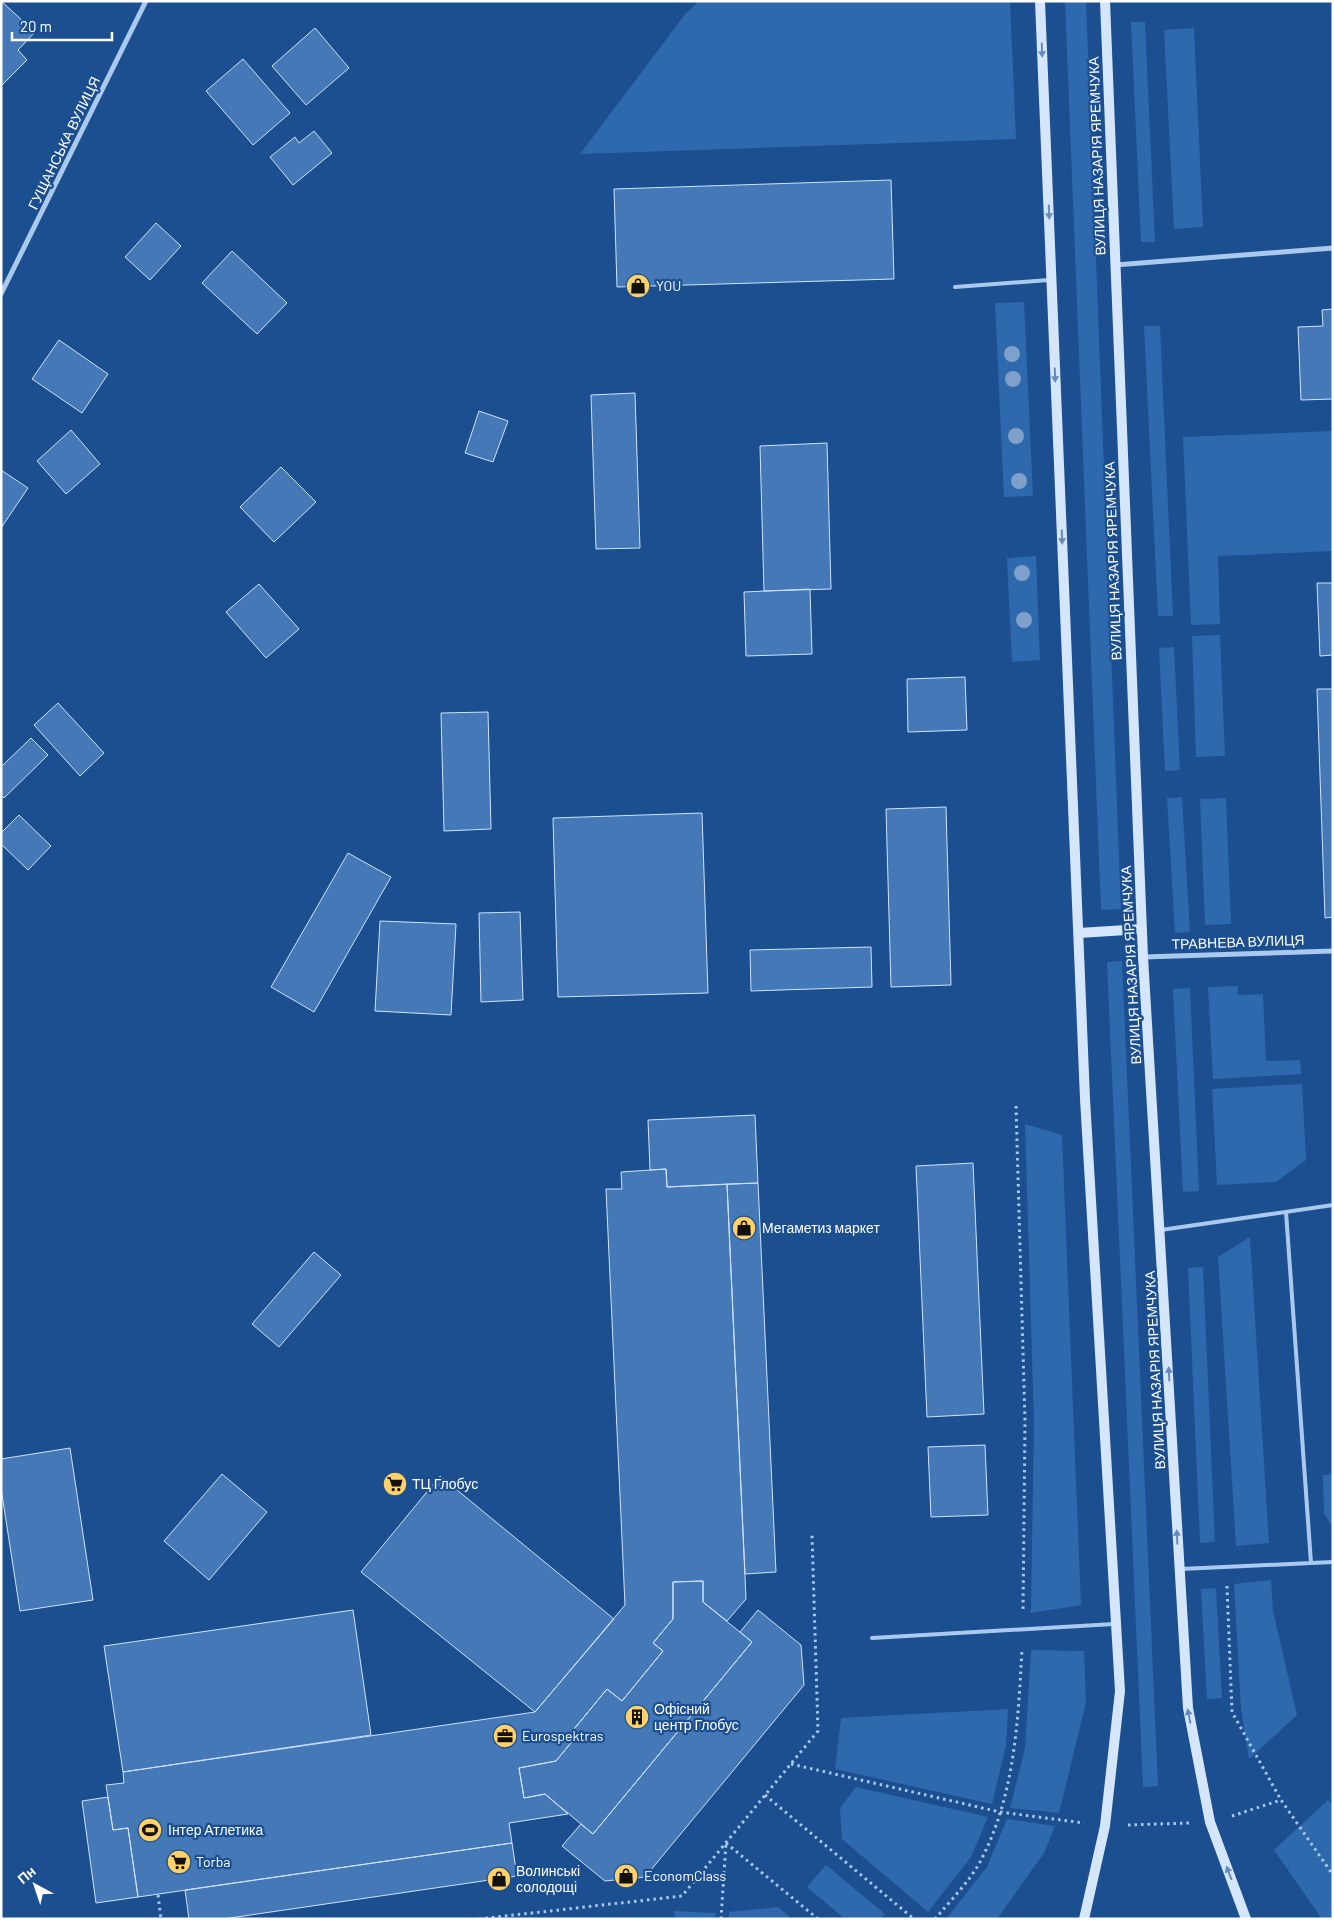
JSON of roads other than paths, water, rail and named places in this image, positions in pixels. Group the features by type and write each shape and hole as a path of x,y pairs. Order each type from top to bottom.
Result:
{"street":[{"name":"ГУЩАНСЬКА ВУЛИЦЯ","path":"1,294 146,1"},
{"path":"1040,1 1085,1099 1120,1691 1105,1826 1084,1919"},
{"name":"ВУЛИЦЯ НАЗАРІЯ ЯРЕМЧУКА","path":"1104,1 1143,957 1161,1230 1188,1708 1210,1822 1246,1919"},
{"path":"1115,265 1333,248"},
{"path":"1079,933 1142,929"},
{"name":"ТРАВНЕВА ВУЛИЦЯ","path":"1143,957 1333,951"}],"lane":[{"path":"955,287 1052,280"},
{"path":"1161,1230 1333,1205"},
{"path":"1286,1212 1311,1563"},
{"path":"1179,1570 1333,1562"},
{"path":"872,1638 1116,1624"}],"place":[{"name":"YOU","path":"638,286"},
{"name":"Мегаметиз маркет","path":"744,1228"},
{"name":"ТЦ Глобус","path":"395,1484"},
{"name":"Офісний центр Глобус","path":"637,1717"},
{"name":"Eurospektras","path":"505,1736"},
{"name":"Інтер Атлетика","path":"150,1830"},
{"name":"Torba","path":"179,1862"},
{"name":"EconomClass","path":"626,1876"},
{"name":"Волинські солодощі","path":"499,1879"}]}
